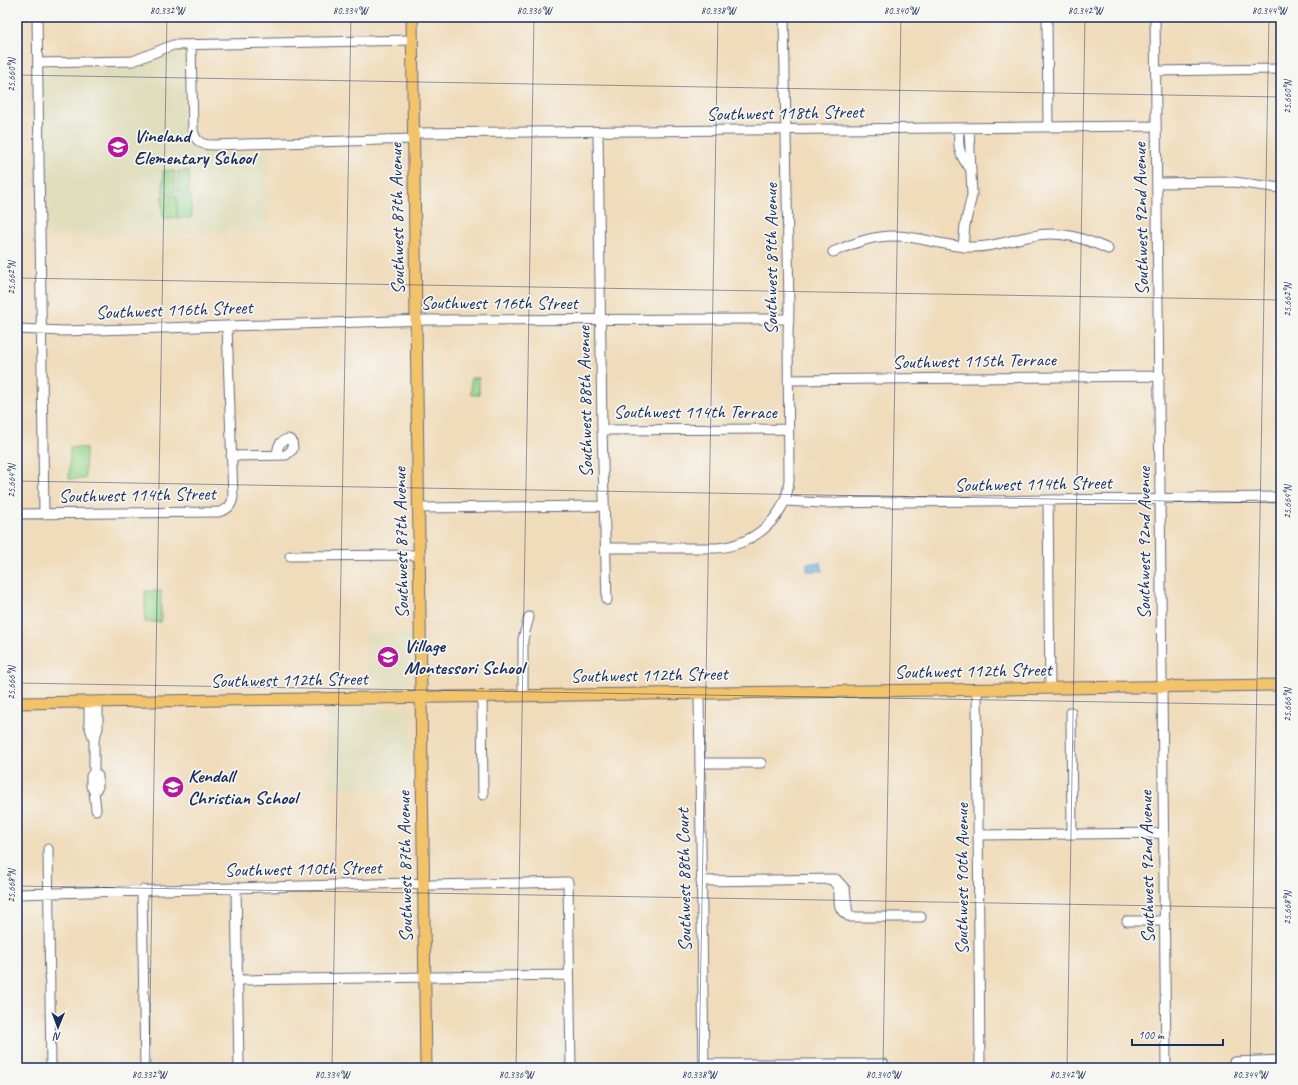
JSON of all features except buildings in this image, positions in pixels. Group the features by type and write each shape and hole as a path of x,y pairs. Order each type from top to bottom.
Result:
{"main road":[{"name":"Southwest 87th Avenue","path":"412,17 426,1068"},
{"name":"Southwest 112th Street","path":"17,703 699,692 1281,685"}],"street":[{"path":"37,17 44,514"},
{"name":"Southwest 89th Avenue","path":"784,17 789,319 789,480 785,501"},
{"path":"1047,17 1048,127"},
{"name":"Southwest 92nd Avenue","path":"1155,17 1158,183 1166,1068"},
{"path":"38,62 133,61 141,59 168,46 413,40"},
{"name":"Southwest 118th Street","path":"190,45 193,130 199,142 213,146 414,136 598,132 1156,126"},
{"path":"1156,71 1281,70"},
{"path":"963,247 965,225 972,195 970,168 964,128"},
{"name":"Southwest 88th Avenue","path":"598,132 602,430 607,600"},
{"path":"1158,183 1234,182 1281,188"},
{"path":"833,252 859,241 892,236 963,247 977,247 1031,236 1056,234 1077,237 1108,249"},
{"name":"Southwest 116th Street","path":"17,329 64,331 416,320 789,319"},
{"name":"Southwest 114th Street","path":"17,514 222,511 230,506 232,501 227,326"},
{"name":"Southwest 115th Terrace","path":"788,380 1160,376"},
{"name":"Southwest 114th Terrace","path":"602,430 789,429"},
{"path":"231,456 277,455"},
{"name":"Southwest 114th Street","path":"785,501 823,503 1161,500 1281,497"},
{"path":"605,548 717,548 732,546 747,541 761,532 773,520 785,501"},
{"path":"1048,501 1050,688"},
{"path":"419,508 604,506"},
{"path":"290,556 419,555"},
{"path":"523,695 523,639 529,617"},
{"name":"Southwest 90th Avenue","path":"977,689 980,1068"},
{"name":"Southwest 88th Court","path":"699,692 704,1066"},
{"path":"482,696 483,795"},
{"path":"94,702 89,725 94,740 94,772 91,776 91,786 94,791 96,810"},
{"path":"1071,712 1072,834"},
{"path":"700,763 761,763"},
{"path":"979,835 1164,833"},
{"path":"48,849 51,1068"},
{"path":"701,881 830,879 839,881 845,889 848,916 861,918 921,917"},
{"name":"Southwest 110th Street","path":"17,894 38,892 236,887 568,882 569,975"},
{"path":"236,887 239,1068"},
{"name":"Southwest 110th Street","path":"17,888 38,892"},
{"path":"142,890 145,1068"},
{"path":"1127,921 1165,921"},
{"path":"237,980 569,975 571,1068"},
{"path":"1234,1062 1281,1060"},
{"path":"704,1066 884,1064"}],"shaded area":[{"name":"Vineland Elementary School","path":"175,53 180,54 183,58 185,134 189,144 196,150 206,153 268,152 269,232 45,236 43,76 45,70 49,68 128,68 137,66 158,55"},
{"name":"Village Montessori School","path":"366,633 410,633 410,682 406,687 366,687"},
{"path":"407,708 411,713 411,788 328,789 327,709"}],"green space":[{"path":"163,171 175,171 175,192 163,192"},
{"path":"178,171 189,171 189,192 178,192"},
{"path":"162,195 176,195 177,218 163,218"},
{"path":"177,195 191,195 191,218 177,218"},
{"path":"471,378 479,378 479,395 471,395"},
{"path":"70,447 86,448 85,479 69,479"},
{"path":"145,591 161,591 161,622 145,622"}],"water":[{"path":"807,563 821,563 823,571 807,571"}],"place":[{"name":"Vineland Elementary School","path":"118,147"},
{"name":"Village Montessori School","path":"388,657"},
{"name":"Kendall Christian School","path":"173,787"}]}
